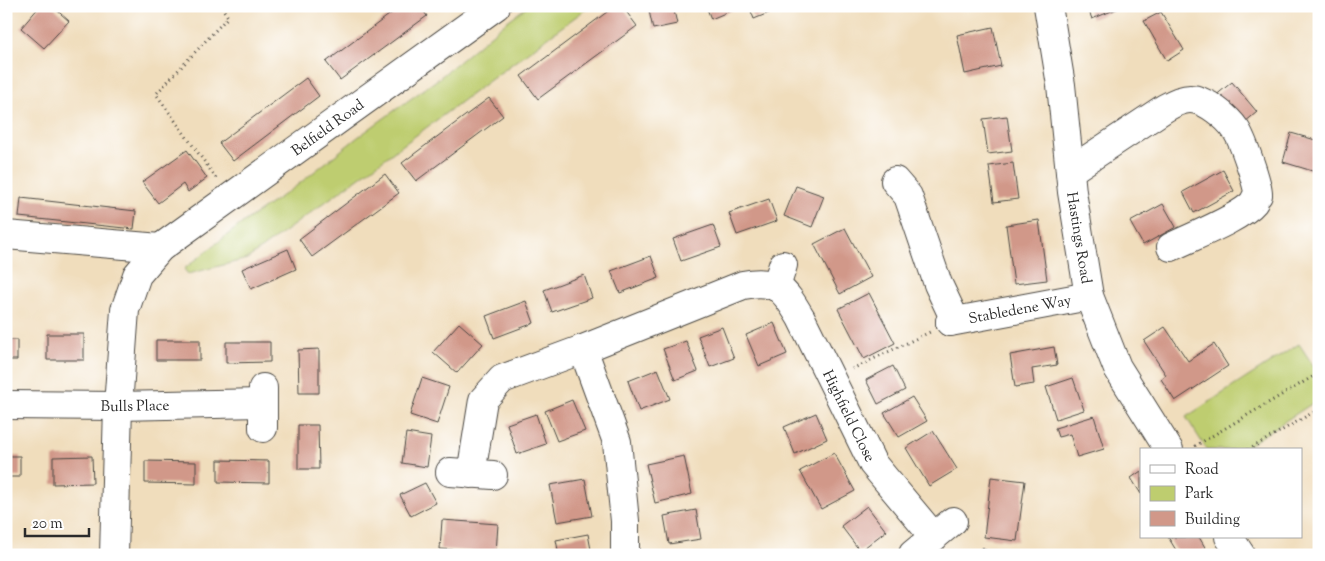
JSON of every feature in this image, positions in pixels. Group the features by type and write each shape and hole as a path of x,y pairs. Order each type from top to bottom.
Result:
{"street":[{"name":"Belfield Road","path":"114,555 118,406 125,310 137,275 160,248 496,6"},
{"name":"Hastings Road","path":"1048,6 1061,85 1070,171 1089,296 1117,367 1168,448"},
{"path":"1070,171 1165,108 1176,103 1190,99 1204,102 1216,110 1236,130 1251,168 1258,195 1254,201 1231,218 1171,247"},
{"path":"895,182 908,196 938,284 954,318 941,326"},
{"path":"6,235 160,248"},
{"name":"Highfield Close","path":"471,474 484,400 502,379 744,285 779,276 873,464 944,529 913,554"},
{"name":"Stabledene Way","path":"941,326 1089,296"},
{"path":"583,349 616,442 625,521 625,555"},
{"name":"Bulls Place","path":"6,405 263,406"},
{"path":"1230,538 1241,555"}],"path":[{"path":"220,6 228,17 156,94 230,197"},
{"path":"832,379 941,326"},
{"path":"1196,446 1319,373"},
{"path":"1251,448 1319,408"}],"green space":[{"path":"528,6 590,6 247,259 188,274 184,269 245,221 295,187 358,137 438,79"},
{"path":"1299,344 1319,374 1319,399 1244,448 1206,448 1186,417"}],"building":[{"path":"40,6 52,6 69,21 44,48 21,28"},
{"path":"401,6 420,6 427,16 340,80 326,62"},
{"path":"615,6 622,6 637,26 538,99 521,76"},
{"path":"648,6 673,6 677,24 653,29"},
{"path":"706,6 742,6 711,19"},
{"path":"749,6 769,6 771,12 754,19"},
{"path":"1087,6 1119,6 1119,8 1092,19"},
{"path":"1161,12 1184,50 1167,61 1144,21"},
{"path":"993,27 1001,66 965,74 957,35"},
{"path":"306,78 319,96 233,161 219,143"},
{"path":"1232,82 1257,112 1239,127 1214,97"},
{"path":"489,98 503,116 416,181 402,163"},
{"path":"1007,116 1012,151 988,154 983,119"},
{"path":"1291,133 1319,141 1319,173 1283,162"},
{"path":"187,150 207,178 188,192 183,184 158,203 142,182"},
{"path":"1013,163 1018,199 994,202 989,166"},
{"path":"1223,170 1234,191 1194,213 1183,192"},
{"path":"385,174 399,193 312,257 299,239"},
{"path":"796,186 824,196 812,227 784,216"},
{"path":"21,198 136,211 134,229 19,217"},
{"path":"769,199 777,221 737,235 729,213"},
{"path":"1163,204 1176,227 1143,245 1130,222"},
{"path":"1039,220 1047,280 1014,284 1006,225"},
{"path":"713,225 721,247 681,261 673,239"},
{"path":"845,228 871,277 840,294 814,244"},
{"path":"288,249 296,269 251,289 242,269"},
{"path":"651,256 659,278 620,293 611,271"},
{"path":"584,275 592,298 552,312 544,290"},
{"path":"869,293 895,343 864,359 838,309"},
{"path":"526,301 534,323 494,338 486,316"},
{"path":"459,323 483,344 457,373 433,352"},
{"path":"774,323 787,354 759,366 746,335"},
{"path":"722,327 734,358 710,367 698,336"},
{"path":"1165,327 1188,361 1214,344 1228,366 1175,401 1161,379 1166,375 1144,341"},
{"path":"47,334 84,334 84,360 47,360"},
{"path":"6,340 17,340 17,360 6,360"},
{"path":"156,340 200,340 200,360 156,360"},
{"path":"686,341 698,371 675,380 663,349"},
{"path":"226,342 270,342 270,362 226,363"},
{"path":"1054,347 1057,365 1032,369 1034,384 1015,387 1010,355"},
{"path":"319,349 319,393 299,393 298,350"},
{"path":"893,366 905,390 878,404 866,380"},
{"path":"658,369 670,399 639,411 628,381"},
{"path":"422,378 449,387 437,424 410,415"},
{"path":"1073,378 1084,410 1056,419 1046,387"},
{"path":"912,397 927,421 899,437 884,413"},
{"path":"572,400 585,431 557,441 545,411"},
{"path":"816,413 827,439 795,454 784,427"},
{"path":"536,414 546,444 517,454 507,424"},
{"path":"1094,416 1104,449 1077,457 1070,434 1058,437 1055,428"},
{"path":"298,425 318,425 319,469 298,469"},
{"path":"933,431 957,469 929,486 906,448"},
{"path":"406,433 431,437 427,467 402,463"},
{"path":"834,453 855,491 821,509 800,471"},
{"path":"6,456 20,456 20,477 6,477"},
{"path":"92,456 93,483 53,484 53,457"},
{"path":"684,456 692,494 655,503 646,464"},
{"path":"218,460 269,461 269,483 218,482"},
{"path":"145,461 196,462 196,484 145,483"},
{"path":"1140,472 1140,492 1131,478"},
{"path":"991,477 1025,481 1017,541 984,537"},
{"path":"585,479 592,516 557,522 550,485"},
{"path":"425,483 436,503 411,516 400,495"},
{"path":"867,506 886,531 860,551 841,526"},
{"path":"696,510 701,539 669,544 664,516"},
{"path":"442,520 498,524 496,553 440,549"},
{"path":"588,534 592,555 559,555 556,540"},
{"path":"1169,538 1200,538 1206,549 1196,555 1179,555"},
{"path":"983,547 990,555 975,555"}]}
